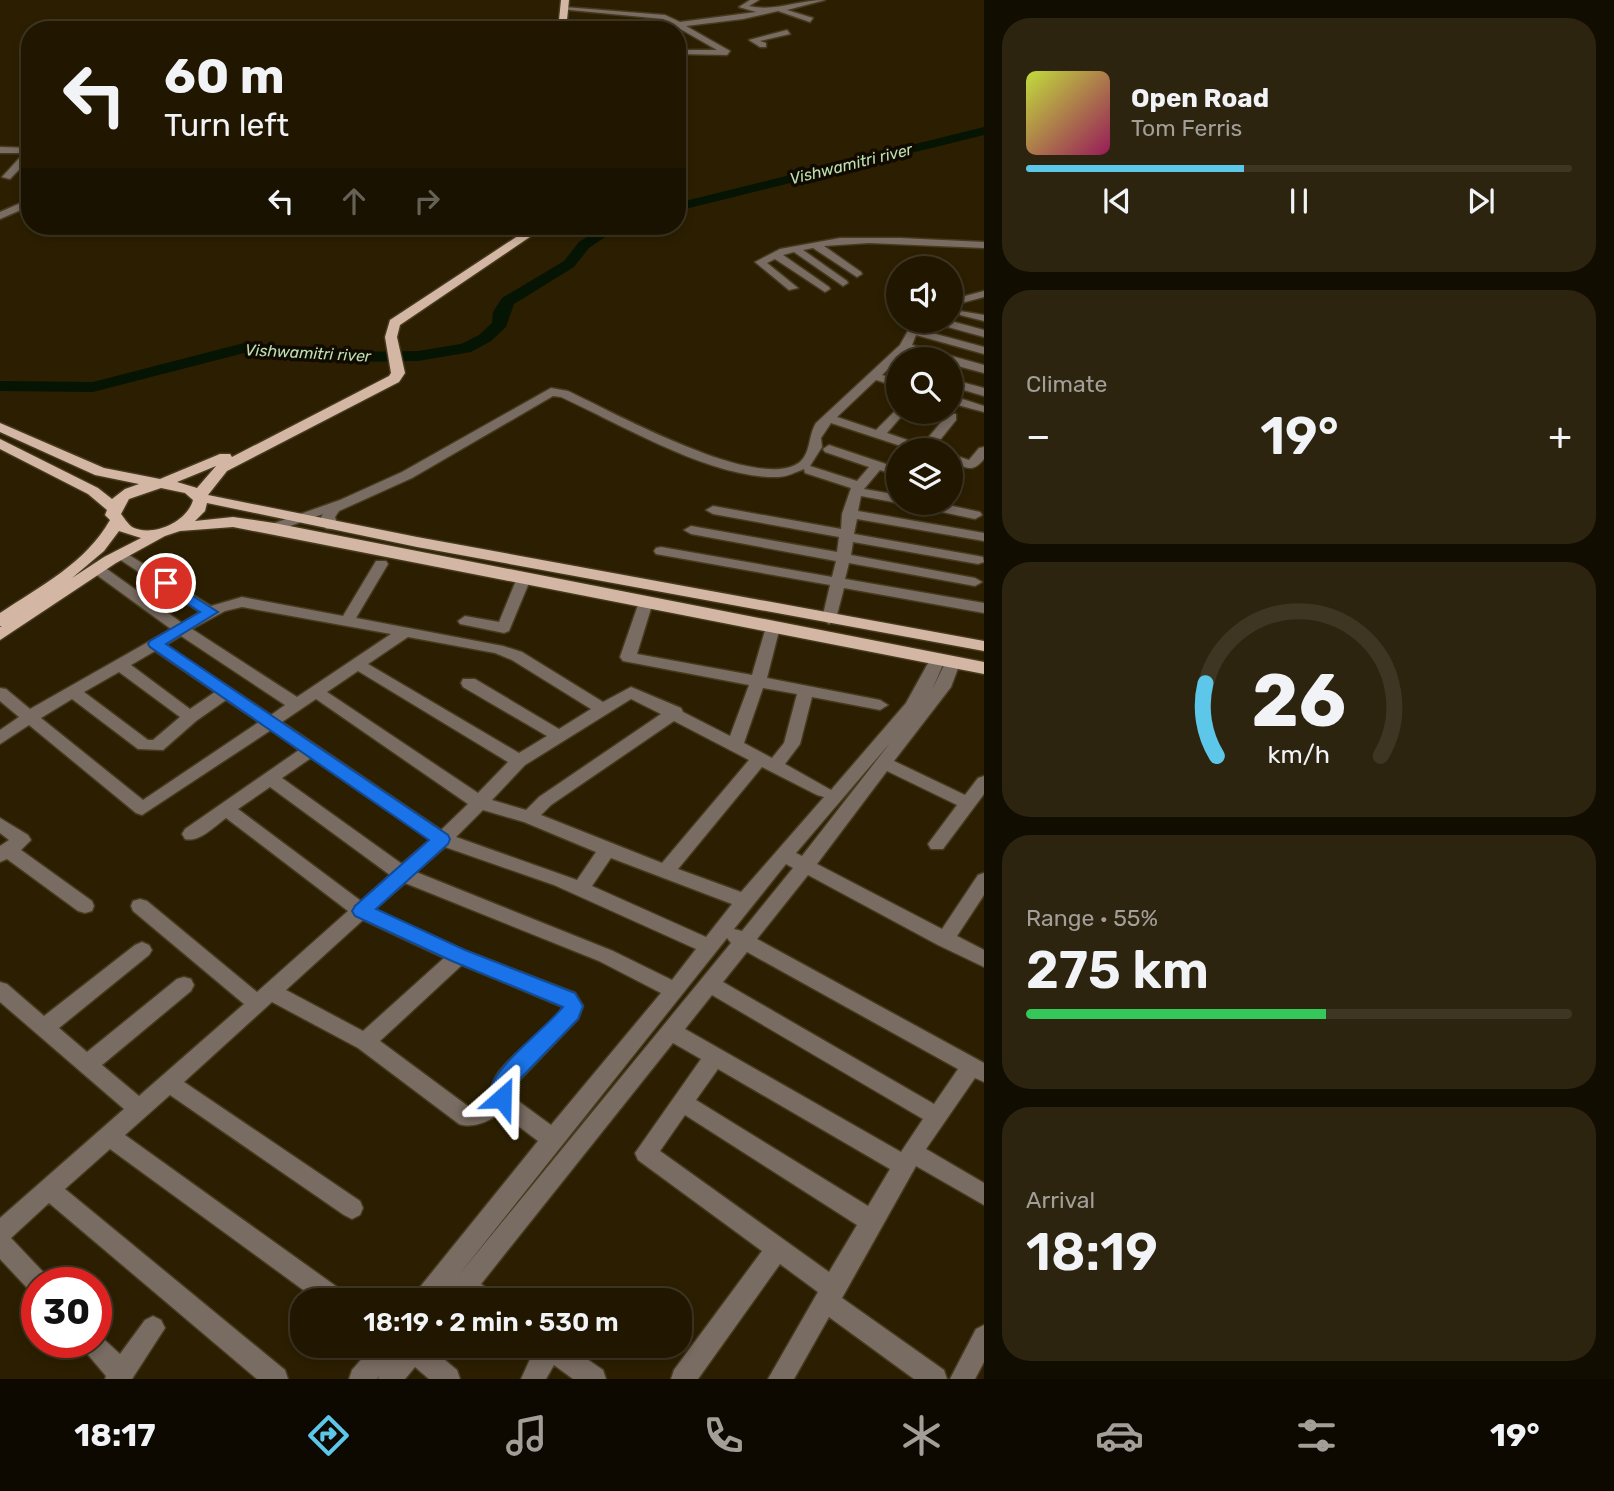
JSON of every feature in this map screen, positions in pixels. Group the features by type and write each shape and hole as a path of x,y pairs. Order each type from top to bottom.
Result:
{"main road":[{"path":"198,497 222,468 390,382 392,374 383,324 395,313 458,276 518,235"},
{"path":"385,335 398,320 527,235"},
{"path":"0,635 10,619 98,551 113,535 118,501 136,489 161,484 206,467 392,374"},
{"path":"0,427 100,472 184,487 198,497 296,519 984,646"},
{"path":"0,443 93,491 115,515 136,532 164,532"},
{"path":"182,527 198,513 201,505 198,497"},
{"path":"10,619 164,532 182,527 233,522 984,668"}],"street":[{"path":"755,0 743,7 796,25"},
{"path":"686,27 821,0"},
{"path":"568,4 629,21"},
{"path":"781,10 810,20"},
{"path":"639,21 665,17 669,21"},
{"path":"724,19 742,28"},
{"path":"771,26 751,32 764,41 787,32"},
{"path":"686,32 727,53 686,52"},
{"path":"687,42 707,42"},
{"path":"686,47 717,48"},
{"path":"0,160 4,150"},
{"path":"21,161 10,173 21,171"},
{"path":"0,216 21,206"},
{"path":"793,288 760,264 763,260 816,245 859,242 984,245"},
{"path":"816,245 857,274"},
{"path":"796,249 843,283"},
{"path":"776,255 825,289"},
{"path":"963,300 984,294"},
{"path":"964,313 984,318"},
{"path":"963,328 984,334"},
{"path":"905,347 912,333"},
{"path":"920,333 984,351"},
{"path":"963,363 984,369"},
{"path":"331,526 328,517 334,508 407,475 551,392 564,394 714,463 751,472 781,473 804,465 816,447 815,438 820,426 873,376 886,368"},
{"path":"873,376 886,380"},
{"path":"963,384 981,387"},
{"path":"963,403 981,409"},
{"path":"828,418 888,438"},
{"path":"878,435 888,424"},
{"path":"935,438 946,424"},
{"path":"829,449 886,468"},
{"path":"963,462 972,465 983,453"},
{"path":"829,619 844,558 849,514 857,489 877,465"},
{"path":"810,470 857,489 886,496"},
{"path":"274,528 347,502"},
{"path":"713,510 978,559"},
{"path":"849,514 984,537"},
{"path":"963,514 981,518"},
{"path":"691,530 975,582"},
{"path":"661,551 984,608"},
{"path":"121,554 210,612"},
{"path":"347,621 382,564"},
{"path":"99,570 181,629 297,705"},
{"path":"465,621 504,628 524,578"},
{"path":"0,738 31,716 210,612 242,602 498,649 517,656 603,709"},
{"path":"646,602 628,657 880,705"},
{"path":"735,745 758,681 773,627"},
{"path":"0,693 142,809 405,632"},
{"path":"155,644 442,839 580,890 710,947"},
{"path":"463,1288 805,866 945,683 944,661"},
{"path":"434,1288 745,901 912,707 944,661"},
{"path":"357,664 519,761"},
{"path":"120,665 190,717"},
{"path":"469,683 558,735"},
{"path":"666,871 768,762 792,744 806,691"},
{"path":"73,692 144,745 151,747 157,746 190,717 226,692"},
{"path":"316,692 480,803 529,817 745,901"},
{"path":"0,1233 442,839 519,761 631,692 675,712 823,790"},
{"path":"529,817 545,801 675,712"},
{"path":"191,834 310,750"},
{"path":"884,763 967,803"},
{"path":"269,778 402,874 606,956 675,991"},
{"path":"937,844 984,782"},
{"path":"226,809 361,911 458,956 568,999 573,1006 570,1013 505,1080 501,1089 502,1098 552,1139"},
{"path":"0,824 22,840 4,853 85,906"},
{"path":"580,890 607,849"},
{"path":"784,855 984,959"},
{"path":"945,940 984,880"},
{"path":"140,906 264,998 365,1042 466,1117 478,1116 490,1110 502,1098"},
{"path":"724,930 978,1070 936,1116 908,1158 780,1379"},
{"path":"44,1028 142,950"},
{"path":"365,1042 458,956"},
{"path":"708,983 936,1116"},
{"path":"87,1065 184,985"},
{"path":"0,990 139,1109"},
{"path":"670,1031 908,1158 984,1195"},
{"path":"715,1056 646,1153 777,1249 830,1296 935,1379"},
{"path":"169,1083 352,1208"},
{"path":"682,1102 873,1222"},
{"path":"109,1136 319,1288"},
{"path":"49,1189 276,1379"},
{"path":"0,1242 23,1267"},
{"path":"683,1379 777,1249"},
{"path":"105,1358 119,1376 153,1328"},
{"path":"962,1379 984,1337"},
{"path":"361,1379 378,1358"},
{"path":"390,1379 407,1358"},
{"path":"426,1358 448,1379"},
{"path":"533,1379 544,1358"},
{"path":"564,1358 594,1379"}],"waterway":[{"name":"Vishwamitri river","path":"686,205 984,131"},
{"name":"Vishwamitri river","path":"0,386 93,387 244,348 348,357 418,356 465,348 485,338 500,324 501,312 508,301 569,264 584,245 600,235"}],"route":[{"path":"166,583 210,612 155,644 442,839 361,911 458,956 568,999 573,1006 570,1013 505,1080 501,1089 502,1098"}]}
